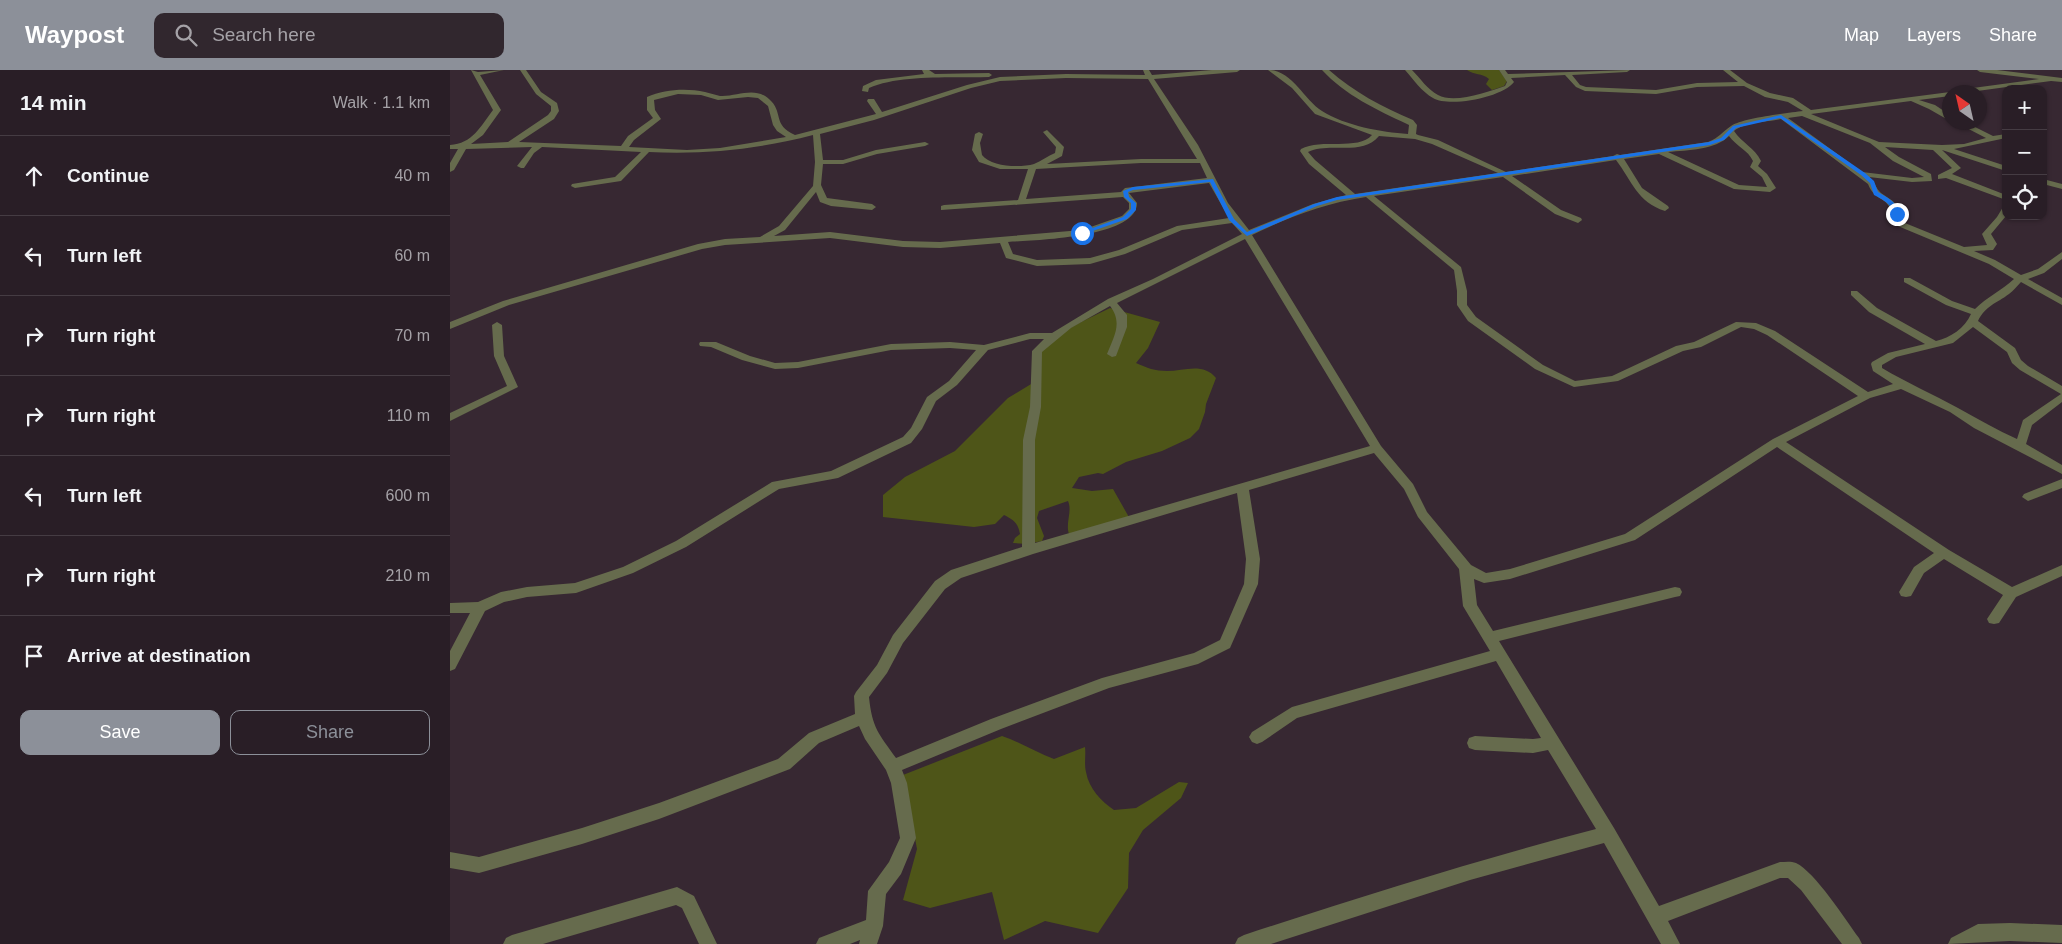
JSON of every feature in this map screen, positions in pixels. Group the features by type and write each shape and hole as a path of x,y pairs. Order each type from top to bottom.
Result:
{"street":[{"path":"450,170 464,146 480,133 497,110 496,105 475,72 501,70"},
{"path":"511,144 551,117 555,111 554,105 538,93 523,70"},
{"path":"450,147 511,144 687,152 720,150 794,138 880,115 969,86 1000,79 1237,70"},
{"path":"1271,70 1294,87 1318,112 1377,134 1416,137 1435,142 1506,174 1547,204 1578,220"},
{"path":"1325,70 1342,85 1374,106 1410,122 1413,125 1412,134 1416,137"},
{"path":"1408,70 1434,96 1446,100 1474,97 1507,87 1511,82 1502,70"},
{"path":"1508,76 1627,70"},
{"path":"1726,70 1744,84 1768,95 1787,98 1806,112 1867,138 1896,160 1928,176 1929,179"},
{"path":"1980,70 2048,80"},
{"path":"866,91 865,87 876,82 927,73 990,75 999,76 1000,79"},
{"path":"1148,73 1194,144 1232,220 1247,234 1377,448 1408,487 1422,514 1466,568 1484,578 1510,574 1630,537 1777,442 1866,396 1902,385"},
{"path":"1567,73 1578,86 1585,89 1656,92 1697,85 1744,84"},
{"path":"1697,85 1719,76 1733,75"},
{"path":"1987,88 2048,80 2062,80"},
{"path":"623,150 631,138 657,119 651,110 650,99 660,95 676,93 708,94 716,98 746,94 762,97 772,107 776,124 781,133 794,138"},
{"path":"1029,550 1029,440 1035,424 1037,405 1037,351 1052,336 1102,305 1168,275 1247,234 1316,205 1352,196 1710,144 1722,139 1734,127 1781,116 1942,95"},
{"path":"1911,100 1942,114"},
{"path":"871,101 880,115"},
{"path":"1781,116 1863,174 1872,183 1876,193 1895,208 1896,222 1992,262 2062,302"},
{"path":"1974,130 1990,138"},
{"path":"1660,152 1737,187 1770,190 1772,188 1768,180 1762,172 1754,167 1757,161 1754,154 1736,142 1730,131"},
{"path":"816,132 819,162 817,186 823,200 831,203 872,207"},
{"path":"1032,168 1059,154 1060,147 1047,132"},
{"path":"979,134 977,152 982,161 991,166 1032,168 1202,160"},
{"path":"1352,196 1312,162 1304,151 1305,148 1316,146 1343,147 1359,144 1375,138 1377,134"},
{"path":"1877,144 1938,148 1963,146 2002,136"},
{"path":"819,162 843,162 876,152 925,144"},
{"path":"521,166 531,151 540,145"},
{"path":"1963,146 1965,156"},
{"path":"1863,174 1912,180 1946,175 1957,168 1938,148"},
{"path":"1938,148 2002,168"},
{"path":"575,186 618,179 647,150"},
{"path":"1617,156 1626,166 1641,192 1665,208"},
{"path":"1021,202 1032,174 1032,168"},
{"path":"1946,175 2002,196"},
{"path":"944,208 1125,194 1125,191 1144,187 1212,180"},
{"path":"2047,182 2062,187"},
{"path":"763,239 782,228 817,186"},
{"path":"450,326 506,303 701,246 763,239 830,235 904,244 931,245 1082,233 1125,218 1133,210 1133,203 1125,194"},
{"path":"1367,194 1412,234 1458,269 1462,305 1472,319 1539,367 1574,384 1614,379 1680,348 1696,345 1740,324 1747,324 1771,333 1866,396"},
{"path":"1958,249 1990,248 1992,244 1986,234 2002,216"},
{"path":"1003,240 1009,256 1018,256 1022,260 1037,263 1090,261 1122,252 1180,228 1232,220"},
{"path":"2062,255 2041,271 2019,279 2006,292 1987,303 1975,318 1949,340 1892,355 1876,364 1877,369 1902,385 1954,410 1978,426 2018,445 2062,470"},
{"path":"1907,280 1975,318 2011,350 2016,361 2024,368 2062,391"},
{"path":"1854,293 1873,310 1933,344"},
{"path":"1111,301 1122,315 1122,327 1112,354"},
{"path":"450,417 513,387 499,356 497,325"},
{"path":"704,344 712,344 753,360 775,366 798,365 891,347 923,345 984,348 1030,336 1052,336"},
{"path":"450,608 480,607 501,597 527,592 576,588 628,570 681,544 776,485 834,475 907,440 916,429 931,398 953,383 984,348"},
{"path":"2018,445 2023,439 2027,423 2062,397"},
{"path":"1777,442 1944,553 2011,593"},
{"path":"868,944 874,926 877,891 895,868 908,838 894,767 870,734 863,718 861,696 882,669 898,639 940,585 956,574 1029,550 1377,448"},
{"path":"2028,497 2062,483"},
{"path":"894,767 996,724 1107,682 1198,658 1225,644 1251,584 1253,559 1242,487"},
{"path":"1906,592 1919,570 1944,553"},
{"path":"1466,568 1470,606 1608,834 1671,944"},
{"path":"1994,619 2011,593 2062,570"},
{"path":"1489,638 1675,592"},
{"path":"450,665 480,607"},
{"path":"1256,738 1292,713 1500,654"},
{"path":"450,860 479,865 582,836 659,811 784,764 814,738 863,718"},
{"path":"1475,743 1533,746 1553,742"},
{"path":"1244,944 1385,897 1544,850 1608,834"},
{"path":"1656,916 1780,870 1792,870 1807,884 1852,944"},
{"path":"512,944 677,896 688,902 708,944"},
{"path":"824,944 874,926"},
{"path":"1957,944 1978,933 2062,934"}],"green space":[{"path":"1467,70 1499,70 1507,81 1504,86 1492,90 1486,84 1489,79"},
{"path":"1110,308 1160,322 1148,348 1136,363 1163,371 1193,368 1205,370 1216,378 1199,429 1190,438 1162,451 1126,462 1103,474 1098,473 1079,477 1072,488 1092,491 1113,489 1130,519 1070,536 1068,532 1070,510 1068,501 1039,511 1037,518 1044,536 1042,541 1027,544 1013,543 1020,534 1019,530 1015,522 1004,515 995,524 974,527 883,517 883,495 905,477 955,451 1008,398 1041,378 1040,355 1051,341 1070,328"},
{"path":"1002,736 1054,759 1085,747 1085,769 1090,784 1100,799 1114,810 1136,808 1179,782 1188,783 1181,798 1143,830 1129,853 1128,888 1098,933 1045,921 1004,940 992,892 930,908 903,900 917,849 903,775"}],"route":[{"path":"1082,233 1125,218 1133,210 1133,203 1127,197 1125,191 1144,187 1212,180 1232,220 1247,234 1316,205 1337,199 1617,156 1660,152 1710,144 1722,139 1734,127 1781,116 1863,174 1872,183 1876,193 1887,200 1895,208 1897,214"}]}
